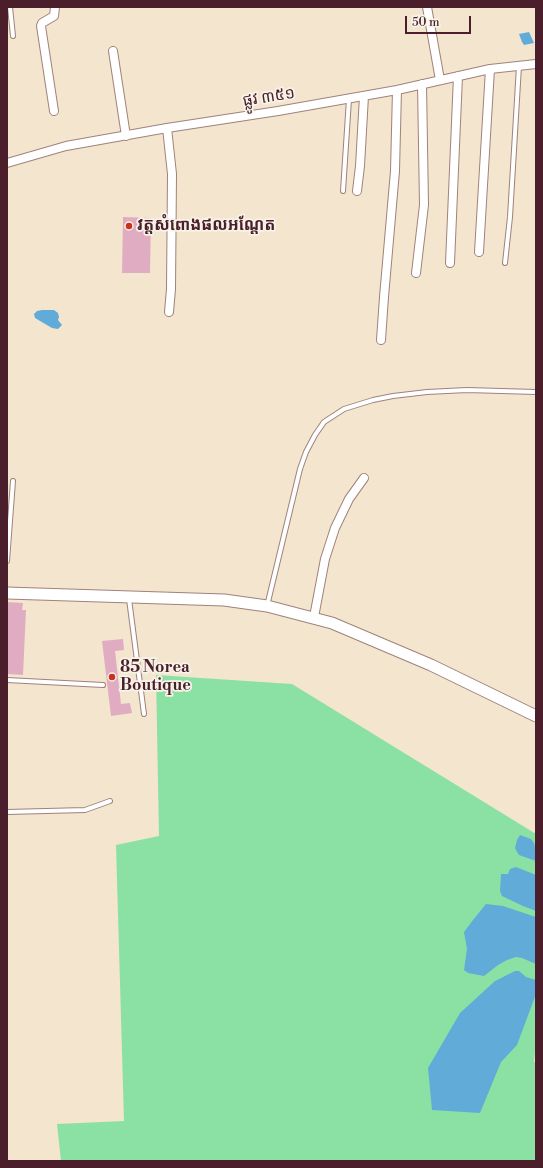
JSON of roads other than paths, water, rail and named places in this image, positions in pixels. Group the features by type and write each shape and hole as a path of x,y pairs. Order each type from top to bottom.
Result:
{"street":[{"path":"54,111 41,26 42,23 54,16 55,7"},
{"path":"427,7 440,80"},
{"path":"113,51 126,136"},
{"name":"ផ្លូវ ៣៥១","path":"7,163 66,146 167,128 278,112 397,90 490,70 536,64"},
{"path":"479,252 490,70"},
{"path":"450,263 458,76"},
{"path":"416,274 424,205 422,84"},
{"path":"381,340 395,171 397,90"},
{"path":"357,191 364,96"},
{"path":"167,128 172,174 171,289 168,312"},
{"path":"314,617 325,559 335,528 350,499 364,478"},
{"path":"7,593 224,600 267,606 314,617 332,623 431,664 536,716"}],"lane":[{"path":"10,7 13,36"},
{"path":"504,263 510,217 520,66"},
{"path":"343,191 348,99"},
{"path":"267,606 300,469 314,435 324,422 344,409 373,400 393,396 427,392 467,390 536,392"},
{"path":"7,561 13,481"},
{"path":"129,596 144,714"},
{"path":"7,680 104,685"},
{"path":"7,812 85,810 110,801"}],"water":[{"path":"529,32 534,43 524,45 519,34"},
{"path":"54,310 58,313 58,320 62,325 58,329 52,328 35,318 34,314 37,311"},
{"path":"520,835 531,839 534,843 536,847 536,861 519,855 517,852 515,848"},
{"path":"516,867 536,875 536,911 502,896 500,891 501,874 508,874 510,869"},
{"path":"486,904 503,906 536,917 536,964 516,957 498,965 484,976 468,973 464,970 467,949 464,932"},
{"path":"515,971 519,971 526,977 536,980 536,994 517,1045 501,1062 480,1113 432,1110 428,1068 460,1013 495,981"}],"place":[{"name":"វត្តសំពោងផលអណ្តែត","path":"129,226"},
{"name":"85 Norea Boutique","path":"112,677"}]}
